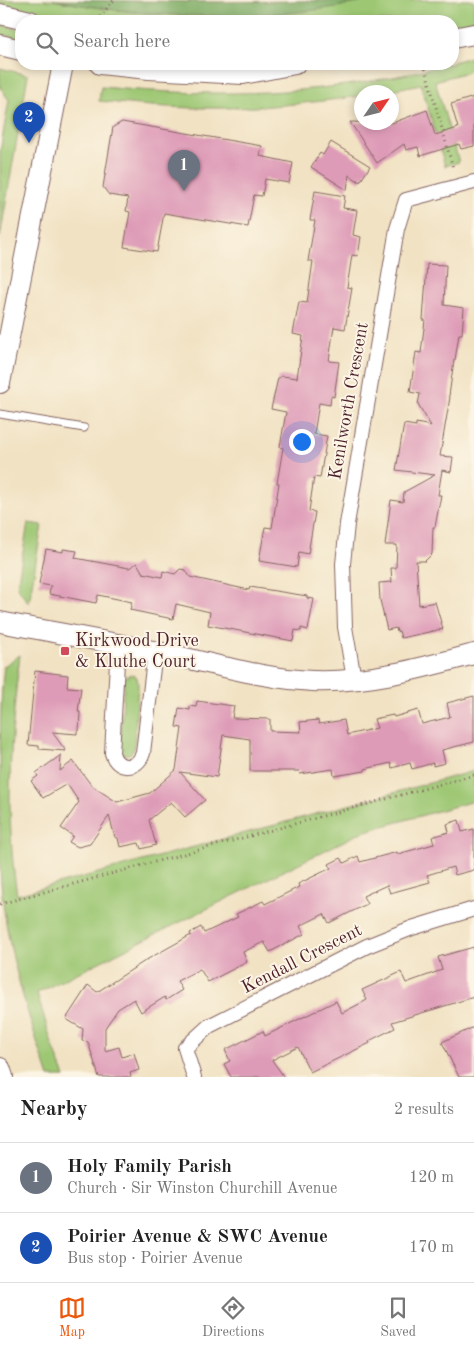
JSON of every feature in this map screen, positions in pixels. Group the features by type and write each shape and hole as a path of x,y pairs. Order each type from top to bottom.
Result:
{"main road":[{"path":"0,14 15,18"},
{"path":"459,37 474,34"},
{"path":"0,45 15,49"},
{"path":"0,384 61,70"},
{"path":"168,70 242,74 263,70"},
{"path":"0,622 118,644 263,675 313,681 354,679 407,672 474,654"},
{"path":"0,1068 3,1077"}],"street":[{"name":"Kenilworth Crescent","path":"354,679 345,627 343,564 347,524 397,229 406,200 474,182"},
{"path":"118,644 112,753 116,762 125,766 135,765 142,757 155,652"},
{"name":"Kendall Crescent","path":"194,1077 185,1048 209,1026 367,946 412,928 474,909"}],"lane":[{"path":"0,414 84,428"}],"path":[{"path":"102,15 114,0"},
{"path":"426,70 453,168"},
{"path":"0,904 474,775"}],"green space":[{"path":"0,0 53,0 106,9 182,15 52,15 0,4"},
{"path":"53,0 219,2 372,0 293,13 253,15 172,15 92,7"},
{"path":"372,0 474,0 474,20 459,24 459,15 225,15 312,10"},
{"path":"0,24 15,28 15,38 0,34"},
{"path":"474,56 474,70 435,81 459,162 445,166 421,84 399,89 399,85 354,85 354,97 245,108 179,107 99,101 101,87 188,93 275,92 361,83 423,70 459,70 459,60"},
{"path":"0,68 28,75 0,237 0,152 9,100 0,87"},
{"path":"28,523 42,525 29,603 17,587"},
{"path":"20,655 10,775 11,835 17,895 474,771 474,801 362,832 37,993 52,1044 65,1077 49,1077 17,974 6,921 0,867 0,735 4,666"},
{"path":"131,674 137,677 138,684 134,749 130,754 127,754 123,753 120,749 124,680 125,677"}],"building":[{"path":"474,97 474,146 461,149 459,144 420,156 418,147 406,150 404,144 377,163 355,130 399,130 399,120 427,110 435,135 458,128 451,104"},
{"path":"122,122 262,146 260,156 293,163 289,183 265,179 262,196 254,195 248,227 164,213 157,252 124,247 130,212 126,211 128,198 109,195 103,187 113,127"},
{"path":"331,142 370,166 360,182 349,175 347,190 311,167 320,153 323,155"},
{"path":"315,191 345,196 343,208 357,210 353,235 361,237 358,256 352,255 347,287 352,288 345,329 334,327 329,361 339,362 334,397 331,396 330,405 319,403 314,434 327,436 320,478 314,477 309,511 315,512 308,554 299,552 297,567 259,561 265,527 272,528 283,448 280,447 286,412 271,409 278,378 282,376 297,378 303,336 293,334 299,302 307,303 313,261 308,261 315,220 310,220"},
{"path":"427,264 446,265 444,305 464,308 462,334 459,334 454,360 440,456 453,457 451,472 442,470 438,495 441,495 435,527 433,527 432,554 425,561 416,561 419,605 435,602 443,629 401,638 396,628 387,630 380,600 379,583 392,582 391,568 396,568 397,545 385,545 391,500 403,502 404,492 435,475 396,470 404,424 416,426 416,423 431,426 418,404 420,394 410,392 416,352 421,353 425,320 423,320"},
{"path":"46,549 63,552 63,549 77,551 75,558 129,568 137,563 143,573 162,577 163,571 175,574 180,569 186,570 190,577 249,590 250,587 307,596 307,598 314,599 308,630 301,628 301,631 295,630 293,641 208,625 210,612 176,604 173,619 130,610 132,602 98,595 96,603 49,594 51,586 39,584"},
{"path":"35,671 68,675 67,687 81,688 78,712 80,712 79,731 77,731 77,734 52,732 66,751 39,749 39,746 28,745"},
{"path":"474,696 474,742 442,750 445,763 433,766 433,763 412,769 410,763 392,768 391,763 365,769 365,771 334,776 333,769 300,774 299,771 250,771 250,739 223,735 217,777 180,772 205,800 185,817 171,802 149,820 156,845 141,849 139,843 120,847 109,816 90,844 78,847 69,842 73,836 61,828 79,802 67,784 43,798 31,781 38,776 36,773 61,755 60,771 73,761 92,786 117,802 150,793 176,770 182,728 176,727 179,708 190,710 190,706 196,707 197,701 234,706 232,718 270,719 270,731 301,732 300,722 318,720 319,724 344,720 347,735 377,728 374,719 393,715 394,717 418,710 422,724 450,717 447,703"},
{"path":"459,820 462,832 474,829 474,870 455,875 453,867 427,875 430,882 390,893 387,885 363,896 367,904 329,923 324,914 300,926 304,934 270,952 264,942 243,952 247,962 208,982 200,969 177,981 182,990 166,1000 165,997 141,1012 134,999 118,1009 105,1028 105,1051 119,1047 122,1057 134,1053 139,1070 130,1073 131,1077 99,1077 88,1042 82,1041 83,1029 66,1019 88,985 97,992 148,959 191,935 190,933 201,927 204,933 238,917 236,914 263,901 265,904 299,887 298,884 331,868 329,864 341,858 344,863 358,856 360,862 434,844 432,837 449,832 447,824"},
{"path":"474,947 474,997 392,1022 395,1028 369,1041 370,1043 310,1072 298,1047 272,1060 284,1077 231,1077 224,1064 230,1061 225,1050 263,1031 265,1036 336,1001 342,1013 367,1000 362,990 401,972 406,983 442,970 438,957"},
{"path":"474,1027 474,1077 459,1077 442,1042"}],"place":[{"name":"Poirier Avenue & SWC Avenue","path":"29,143"},
{"name":"Holy Family Parish","path":"184,191"},
{"name":"Kirkwood Drive & Kluthe Court","path":"65,651"}]}
